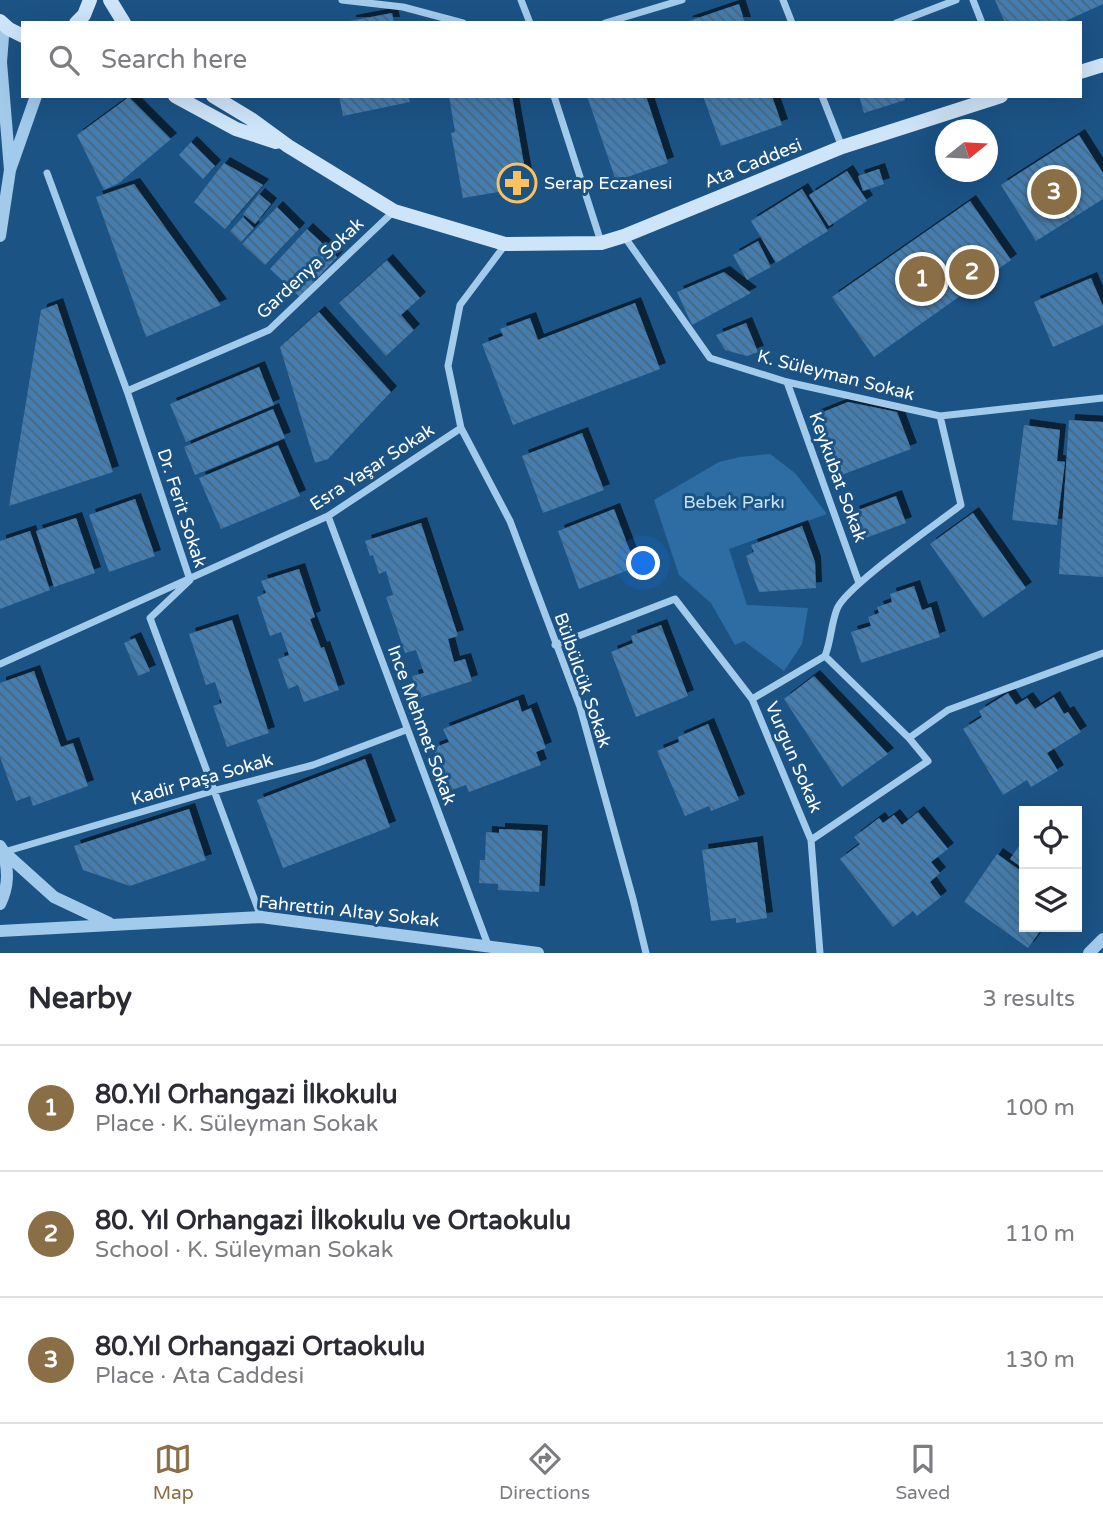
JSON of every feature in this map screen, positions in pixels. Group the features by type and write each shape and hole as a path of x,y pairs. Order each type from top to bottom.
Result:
{"main road":[{"path":"78,21 84,15 90,0"},
{"path":"110,0 123,21"},
{"path":"2,22 21,35"},
{"path":"1082,71 1102,66"},
{"name":"Ata Caddesi","path":"179,98 236,129 288,146"},
{"name":"Ata Caddesi","path":"216,98 394,211 505,244 601,243 842,147 994,98"}],"street":[{"path":"345,0 403,7 456,21"},
{"path":"521,0 529,21"},
{"path":"612,21 682,0"},
{"path":"783,0 791,21"},
{"path":"901,21 956,0"},
{"path":"973,0 981,21"},
{"path":"2,22 1,62 10,170"},
{"path":"0,236 10,170 35,98"},
{"path":"555,98 601,243"},
{"path":"823,98 842,147"},
{"name":"Dr. Ferit Sokak","path":"47,173 127,390 190,580 150,618 261,916"},
{"name":"Gardenya Sokak","path":"127,390 269,330 394,211"},
{"name":"K. Süleyman Sokak","path":"624,236 710,358 787,382 940,416 1103,398"},
{"name":"Esra Yaşar Sokak","path":"0,664 328,516 461,428 448,366 460,305 505,244"},
{"name":"Keykubat Sokak","path":"787,382 859,583"},
{"path":"752,699 825,656 837,607 859,583 961,505 940,416"},
{"name":"Bülbülcük Sokak","path":"461,428 510,521 580,707 634,899 646,953"},
{"name":"Ince Mehmet Sokak","path":"328,516 488,945"},
{"name":"Vurgun Sokak","path":"555,645 675,599 752,699 811,840 820,953"},
{"path":"908,738 948,710 1103,653"},
{"path":"811,840 928,761 825,656"},
{"name":"Kadir Paşa Sokak","path":"2,849 313,765 406,730"},
{"path":"0,904 8,873 2,849"},
{"path":"2,849 54,897 113,924"},
{"name":"Fahrettin Altay Sokak","path":"0,932 261,916 538,953"},
{"path":"1089,953 1103,941"},
{"path":"1099,953 1103,941"}],"green space":[{"name":"Bebek Parkı","path":"770,454 795,473 827,514 729,549 747,605 808,608 802,644 784,671 744,641 735,645 711,603 679,575 654,500 719,462"}],"building":[{"path":"995,0 1103,0 1103,4 1065,21 1004,21"},
{"path":"739,4 744,21 689,21"},
{"path":"392,13 394,21 350,21"},
{"path":"130,98 171,139 119,183 104,190 77,135"},
{"path":"339,98 409,98 410,102 343,116"},
{"path":"449,98 512,98 528,187 463,198 451,133 455,132"},
{"path":"588,98 647,98 668,163 616,181"},
{"path":"704,98 773,98 782,125 721,146"},
{"path":"860,98 904,98 905,100 864,113"},
{"path":"1079,135 1103,173 1103,199 1036,241 1001,185"},
{"path":"191,142 215,166 203,179 179,155"},
{"path":"224,163 263,185 225,229 194,202"},
{"path":"879,169 884,184 863,191 858,176"},
{"path":"847,171 867,201 829,226 809,195"},
{"path":"134,184 221,305 146,337 96,197"},
{"path":"802,189 828,231 776,263 751,221"},
{"path":"259,194 271,204 255,224 243,214"},
{"path":"970,201 1011,260 874,357 832,297"},
{"path":"277,207 299,229 265,265 242,244"},
{"path":"243,217 254,228 241,242 230,231"},
{"path":"307,229 337,257 300,297 270,269"},
{"path":"758,241 771,267 747,280 733,255"},
{"path":"387,260 420,298 401,315 414,330 386,356 339,303"},
{"path":"724,272 751,293 692,325 677,292"},
{"path":"1091,278 1103,306 1103,325 1053,347 1034,302"},
{"path":"635,303 660,369 513,425 482,344 503,336 500,329 530,318 538,340"},
{"path":"57,304 113,472 9,506 41,310"},
{"path":"319,312 391,392 328,459 315,463 280,347"},
{"path":"746,323 758,352 747,356 725,350 716,335"},
{"path":"259,367 274,405 186,442 170,404"},
{"path":"848,402 897,412 911,449 836,477 813,416"},
{"path":"273,409 285,438 195,475 184,447"},
{"path":"1069,420 1103,422 1103,577 1059,574"},
{"path":"1024,425 1060,430 1057,461 1065,462 1057,525 1012,520"},
{"path":"582,433 604,490 543,513 522,456"},
{"path":"278,445 300,496 221,529 199,478"},
{"path":"896,496 906,523 863,539 853,512"},
{"path":"135,499 155,556 109,572 89,515"},
{"path":"614,509 636,567 579,589 558,531"},
{"path":"973,513 1026,588 983,618 930,544"},
{"path":"76,518 95,573 54,587 36,531"},
{"path":"421,523 458,636 448,639 454,662 465,659 472,681 419,698 412,676 424,673 416,650 405,653 386,597 393,595 386,571 379,574 365,541"},
{"path":"802,526 815,562 816,588 759,592 746,556 754,552 751,545"},
{"path":"30,531 50,590 0,609 0,541"},
{"path":"299,569 315,617 310,619 321,648 324,647 339,690 304,702 298,685 288,689 278,659 289,655 281,632 270,636 257,597 266,593 261,581"},
{"path":"914,586 922,610 931,607 940,637 861,663 851,632 871,626 868,617 879,613 877,607 892,602 890,594"},
{"path":"232,620 269,733 227,747 213,706 222,703 215,682 206,685 189,634"},
{"path":"661,625 688,696 636,717 611,652 633,643 631,636"},
{"path":"135,638 150,671 138,676 124,643"},
{"path":"34,671 61,747 73,743 88,786 33,806 30,796 16,801 0,757 0,683"},
{"path":"814,676 888,754 842,787 784,699"},
{"path":"1008,693 1016,705 1027,698 1035,709 1054,697 1064,714 1068,712 1081,732 1047,753 1058,771 1031,787 1027,780 1003,795 963,729 982,717 979,711"},
{"path":"518,700 522,712 531,708 546,748 536,752 541,765 469,792 466,785 449,791 433,748 449,742 443,729"},
{"path":"708,724 739,800 711,811 709,806 685,816 657,751 679,742 678,737"},
{"path":"365,759 390,827 283,868 257,800"},
{"path":"189,809 206,860 130,886 83,870 74,846"},
{"path":"918,812 948,849 931,862 940,873 930,882 941,897 917,916 913,911 893,927 840,859 860,844 854,837 879,818 883,823 894,815 902,825"},
{"path":"499,829 542,831 539,892 498,890 498,884 479,883 480,860 485,860 486,832 499,833"},
{"path":"757,842 767,918 736,923 736,918 711,921 702,850"},
{"path":"1019,846 1019,865 1010,859"},
{"path":"997,854 1019,869 1019,932 1039,932 1028,948 964,902"}],"place":[{"name":"Serap Eczanesi","path":"517,183"},
{"name":"80.Yıl Orhangazi Ortaokulu","path":"1054,192"},
{"name":"80. Yıl Orhangazi İlkokulu ve Ortaokulu","path":"972,272"},
{"name":"80.Yıl Orhangazi İlkokulu","path":"922,279"}]}
